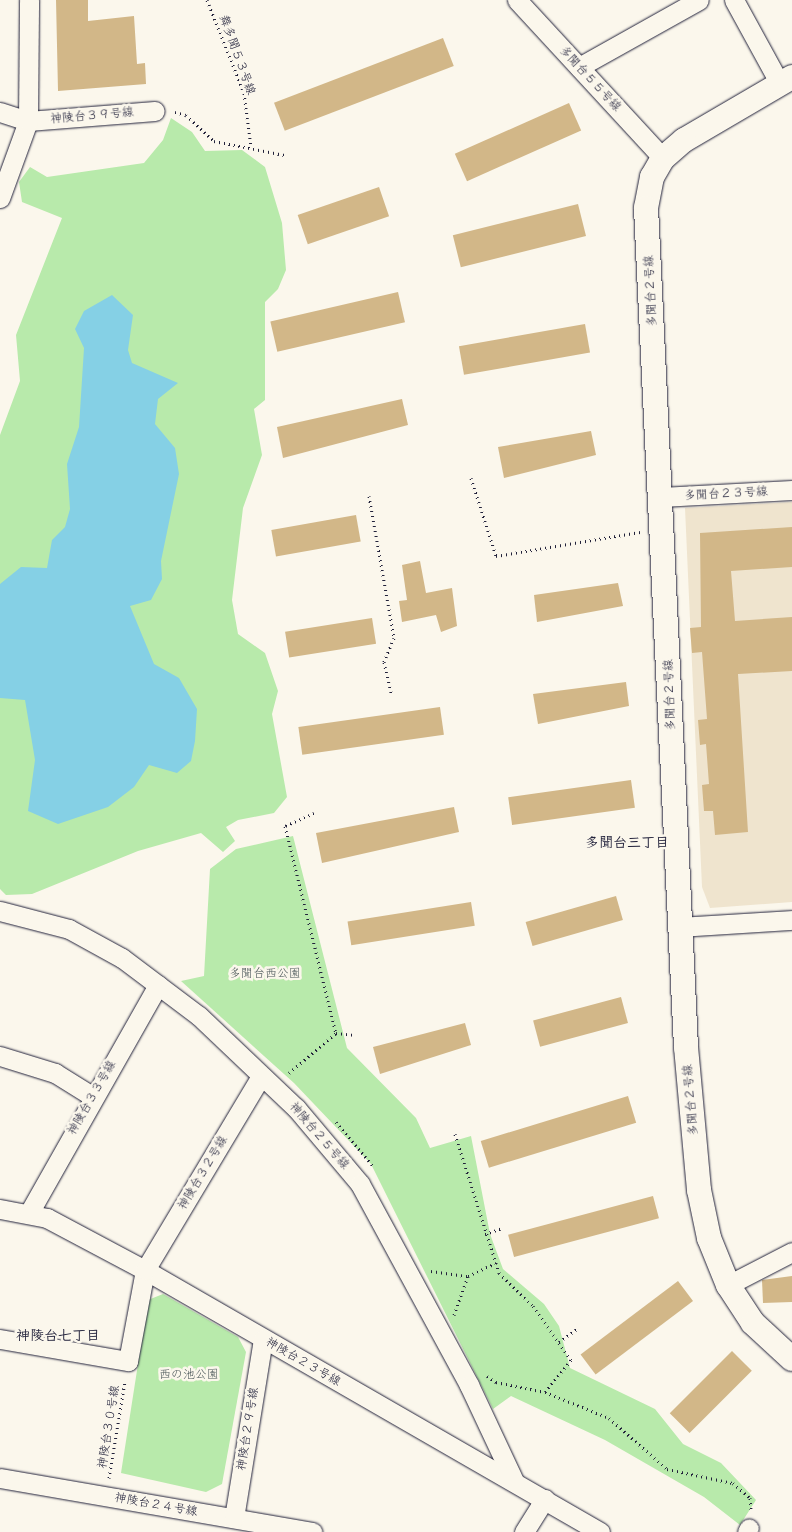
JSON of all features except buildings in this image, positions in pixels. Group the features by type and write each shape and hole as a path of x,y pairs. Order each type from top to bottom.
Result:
{"street":[{"path":"0,198 28,121 29,0"},
{"name":"多聞台５５号線","path":"517,0 663,158"},
{"path":"579,68 699,0"},
{"path":"734,0 786,80"},
{"name":"多聞台２号線","path":"786,80 684,140 663,158 652,177 646,208 663,529 680,927 699,1190 708,1238 728,1285 753,1323 792,1359"},
{"name":"神陵台３９号線","path":"28,121 155,111"},
{"path":"0,112 28,121"},
{"name":"多聞台２３号線","path":"661,497 792,490"},
{"name":"神陵台２５号線","path":"0,911 69,929 122,958 199,1016 268,1082 360,1184 469,1385 514,1481"},
{"path":"680,927 792,920"},
{"name":"神陵台３３号線","path":"29,1213 92,1096 158,985"},
{"path":"0,1056 54,1073 92,1096"},
{"name":"神陵台３２号線","path":"145,1270 268,1082"},
{"name":"神陵台２３号線","path":"0,1210 29,1213 48,1218 145,1270 263,1339 545,1498 600,1532"},
{"path":"728,1285 792,1252"},
{"path":"0,1339 128,1361 145,1270"},
{"name":"神陵台２９号線","path":"234,1518 263,1339"},
{"name":"神陵台２４号線","path":"0,1478 312,1532"},
{"path":"524,1532 545,1498"}],"path":[{"name":"舞多聞５３号線","path":"207,0 244,93 251,147"},
{"path":"155,111 186,115 214,141 285,155"},
{"path":"471,478 496,556 663,529"},
{"path":"369,496 394,638 384,662 391,693"},
{"path":"314,813 285,826 336,1034"},
{"path":"268,1082 336,1034 354,1035"},
{"path":"455,1134 485,1234 496,1263 559,1342 571,1360 545,1392"},
{"path":"485,1234 502,1228"},
{"path":"431,1271 468,1276 496,1263"},
{"path":"454,1315 468,1276"},
{"path":"559,1342 577,1329"},
{"name":"神陵台３０号線","path":"107,1496 128,1361"},
{"path":"486,1376 496,1382 545,1392 609,1418 667,1469 733,1483 750,1498 748,1530"}],"shaded area":[{"path":"792,502 792,902 710,908 702,887 685,508"}],"green space":[{"path":"171,118 192,132 205,151 242,150 265,167 282,223 286,270 278,289 265,302 265,400 254,409 262,455 243,508 232,600 238,634 265,653 278,691 272,714 287,797 274,813 238,820 226,827 235,841 223,852 201,833 138,851 32,894 6,895 0,889 0,435 20,381 16,335 62,218 22,202 19,182 30,167 47,177 144,163 163,140"},
{"name":"多聞台西公園","path":"293,836 347,1048 416,1118 430,1148 471,1136 490,1234 503,1269 544,1304 559,1326 570,1368 655,1409 683,1444 721,1463 756,1500 740,1525 704,1497 605,1440 511,1396 493,1409 371,1164 294,1083 181,981 204,976 210,869 236,849"},
{"name":"西の池公園","path":"163,1294 238,1337 246,1352 222,1484 206,1492 121,1473 148,1300"}],"water":[{"path":"112,295 133,315 128,350 132,363 178,383 158,399 155,424 175,448 179,474 161,561 162,579 151,600 130,606 154,664 179,678 197,709 195,741 191,761 177,773 149,765 134,787 108,807 58,824 28,811 35,760 25,700 0,698 0,584 21,567 47,568 52,540 65,527 70,509 67,464 79,427 84,348 75,329 84,311"}],"district":[{"name":"多聞台三丁目","path":"627,842"},
{"name":"神陵台七丁目","path":"58,1335"}]}
